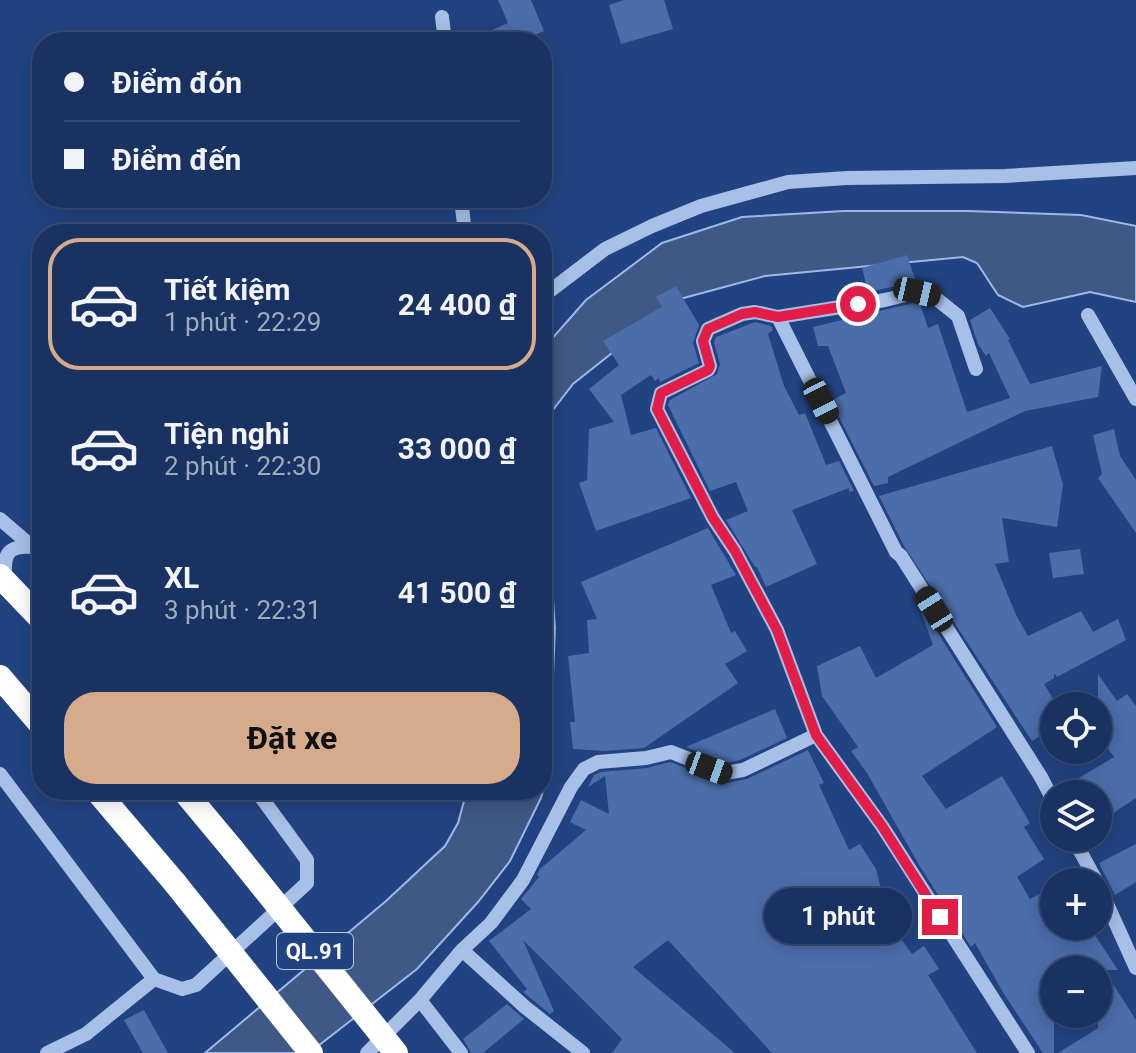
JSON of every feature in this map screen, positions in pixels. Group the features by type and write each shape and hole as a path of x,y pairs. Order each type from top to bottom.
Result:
{"highway":[{"path":"2,578 32,610"},
{"path":"0,677 32,714"},
{"name":"QL.91","path":"104,800 311,1053"},
{"name":"QL.91","path":"191,800 396,1053"}],"street":[{"path":"442,17 444,32"},
{"path":"552,289 605,249 652,226 701,206 788,182 1005,176 1136,168"},
{"path":"976,369 958,316 933,296 917,292 778,317 755,312 742,314 708,329 703,341 710,366 708,370 661,393 657,409 713,518 735,551 777,630 816,735 882,826 1028,1053"},
{"path":"1088,315 1136,399"},
{"path":"778,317 896,552 1043,780"},
{"path":"0,519 32,547"},
{"path":"2,578 4,560 10,550 20,546 32,550"},
{"path":"367,1053 491,923 523,880 571,787 584,769 598,762 646,758 671,752 725,773 743,770 816,735"},
{"path":"0,774 154,979 182,989 196,985 307,883 307,860 266,800"},
{"path":"1112,916 1136,968"},
{"path":"462,950 525,1007 583,1053"},
{"path":"47,1053 86,1034 154,979"},
{"path":"420,1000 461,1053"}],"water":[{"path":"844,211 968,211 1081,215 1136,226 1136,302 1090,292 1023,307 998,295 977,263 963,257 765,276 680,299 573,384 552,411 552,339 586,300 662,243 742,217"},
{"path":"552,586 555,628 552,698"},
{"path":"464,800 540,800 510,861 478,902 417,969 309,1053 205,1053 386,901 445,846 458,823"}],"building":[{"path":"498,0 531,0 544,31 487,32 508,23"},
{"path":"624,0 664,0 673,29 621,44 609,5"},
{"path":"907,255 916,282 868,292 862,268"},
{"path":"676,286 699,325 693,343 699,363 660,382 659,378 655,381 651,375 621,395 631,435 656,428 691,498 596,531 579,483 587,480 589,429 614,422 589,389 619,365 603,341 662,307 656,297"},
{"path":"917,302 928,328 938,324 967,412 1010,398 989,353 986,356 978,344 970,320 990,308 1010,339 1030,384 1102,366 1098,397 1025,411 888,477 888,483 874,486 837,413 834,399 846,393 828,346 818,346 813,327"},
{"path":"755,322 771,326 773,330 768,334 784,386 799,415 805,413 826,465 839,461 854,491 849,492 849,488 792,510 817,564 766,587 757,567 726,520 748,511 736,482 710,491 668,405 670,400 717,374 720,364 714,342 716,337"},
{"path":"1114,429 1120,456 1136,480 1136,533 1098,478 1102,474 1093,435"},
{"path":"1052,446 1063,485 1057,527 1002,518 1009,562 995,564 1028,636 1081,611 1093,632 1118,619 1126,640 1057,677 1054,673 1054,678 1044,684 1049,692 1040,692 1040,736 1032,741 904,546 879,496"},
{"path":"708,528 736,575 711,585 731,633 735,631 747,651 725,664 738,683 644,748 605,751 573,749 570,722 575,722 568,656 589,653 587,620 597,619 581,582"},
{"path":"1080,549 1084,574 1053,578 1049,553"},
{"path":"917,600 997,727 922,776 946,809 1002,776 1030,823 1024,827 1044,859 1017,877 1030,899 1040,894 1040,940 1098,940 1109,956 1040,956 1040,1028 1054,1028 1054,1053 1043,1053 975,943 971,947 851,751 858,747 822,696 817,666 860,646 876,678 933,645"},
{"path":"1098,674 1111,692 1098,692"},
{"path":"1112,694 1117,701 1127,694 1136,706 1136,798 1112,814 1112,780 1076,780 1102,764 1112,764"},
{"path":"775,709 787,738 740,760 726,763 686,747"},
{"path":"808,750 824,783 819,785 849,850 860,844 876,869 883,897 875,902 912,954 924,946 939,969 928,975 977,1053 772,1053 668,940 633,967 735,1053 612,1053 622,1039 523,940 554,1011 550,1014 523,992 527,989 489,941 531,909 521,899 539,877 540,869 586,830 570,822 581,800 609,814 605,776 588,787 594,775 670,762 727,783 747,779"},
{"path":"1136,844 1136,882 1115,895 1112,868 1102,868 1099,863"},
{"path":"1112,982 1136,1020 1136,1053 1058,1053 1098,1028 1112,1028"},
{"path":"507,1004 524,1019 483,1053 471,1053 463,1039"},
{"path":"144,1010 168,1053 143,1053 124,1020"}],"route":[{"path":"858,304 778,317 755,312 742,314 708,329 703,341 710,366 708,370 661,393 657,409 713,518 735,551 777,630 816,735 882,826 940,917"}]}
